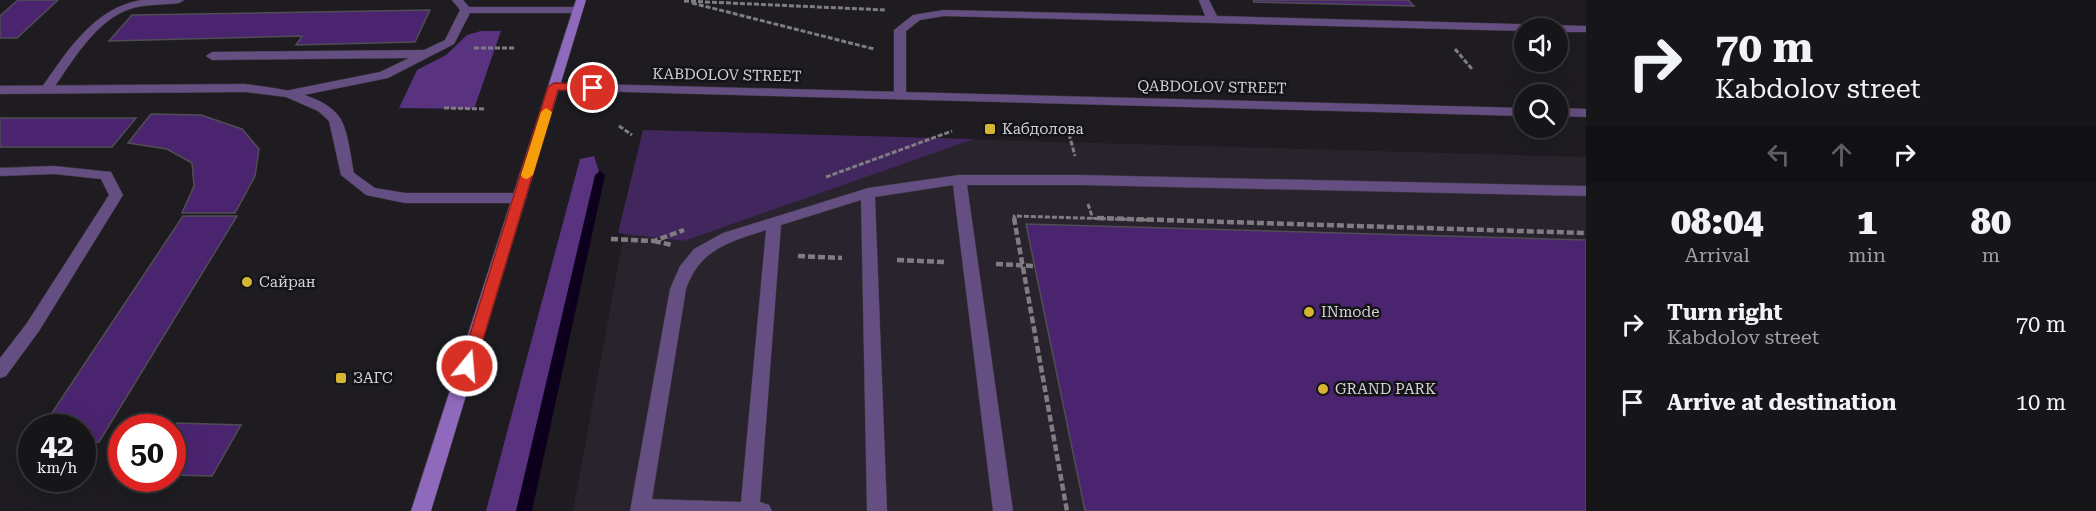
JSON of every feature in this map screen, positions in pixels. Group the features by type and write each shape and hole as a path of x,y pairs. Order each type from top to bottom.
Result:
{"main road":[{"path":"421,511 580,5"}],"street":[{"path":"46,90 92,31 111,14 124,7 179,0"},
{"path":"458,0 466,10"},
{"path":"1204,0 1213,21"},
{"path":"466,10 580,5"},
{"path":"289,94 384,75 450,42 466,10"},
{"path":"900,95 900,30 917,16 944,13 1586,29"},
{"path":"212,56 425,54"},
{"name":"KABDOLOV STREET","path":"554,87 900,95"},
{"path":"0,90 245,88 289,94 322,108 335,120 348,175 371,192 405,198 520,198"},
{"name":"QABDOLOV STREET","path":"900,95 1514,112"},
{"path":"1568,112 1586,113"},
{"path":"0,172 54,170 106,175 116,195 33,327 0,371"},
{"path":"762,511 640,509 678,289 685,270 699,253 728,237 868,193 959,180 1082,180 1586,191"},
{"path":"959,180 1003,511"},
{"path":"868,193 877,511"},
{"path":"750,511 774,223"}],"path":[{"path":"683,0 896,11"},
{"path":"683,0 900,55"},
{"path":"473,48 516,48"},
{"path":"444,108 486,109"},
{"path":"619,126 632,135"},
{"path":"1069,134 1077,163"},
{"path":"1067,511 1014,216 1586,233"}],"shaded area":[{"path":"481,31 501,31 474,109 399,108 417,70 446,55 467,35"},
{"path":"643,130 1586,157 1586,511 573,511"},
{"path":"643,130 974,139 684,241 618,233"},
{"path":"594,156 600,175 523,511 486,511 580,159"}],"building":[{"path":"18,0 58,0 17,38 0,38 0,16"},
{"path":"1253,0 1408,0 1414,6 1254,2"},
{"path":"430,10 415,42 296,45 302,36 109,41 132,15"},
{"path":"151,114 201,115 242,129 259,149 255,176 235,213 182,213 194,186 192,163 167,149 128,143"},
{"path":"0,118 136,118 112,147 0,147"},
{"path":"183,216 237,216 116,414 108,414 108,427 99,442 96,442 96,414 51,414"},
{"name":"GRAND PARK","path":"1026,224 1586,240 1586,511 1085,511"},
{"path":"186,423 241,425 212,476 186,475"}],"waterway":[{"path":"524,511 600,175"}],"slow traffic":[{"path":"527,175 546,112"}],"place":[{"name":"Кабдолова","path":"990,129"},
{"name":"Сайран","path":"247,282"},
{"name":"INmode","path":"1309,312"},
{"name":"ЗАГС","path":"341,378"},
{"name":"GRAND PARK","path":"1323,389"}],"route":[{"path":"467,366 554,87 593,88"}]}
